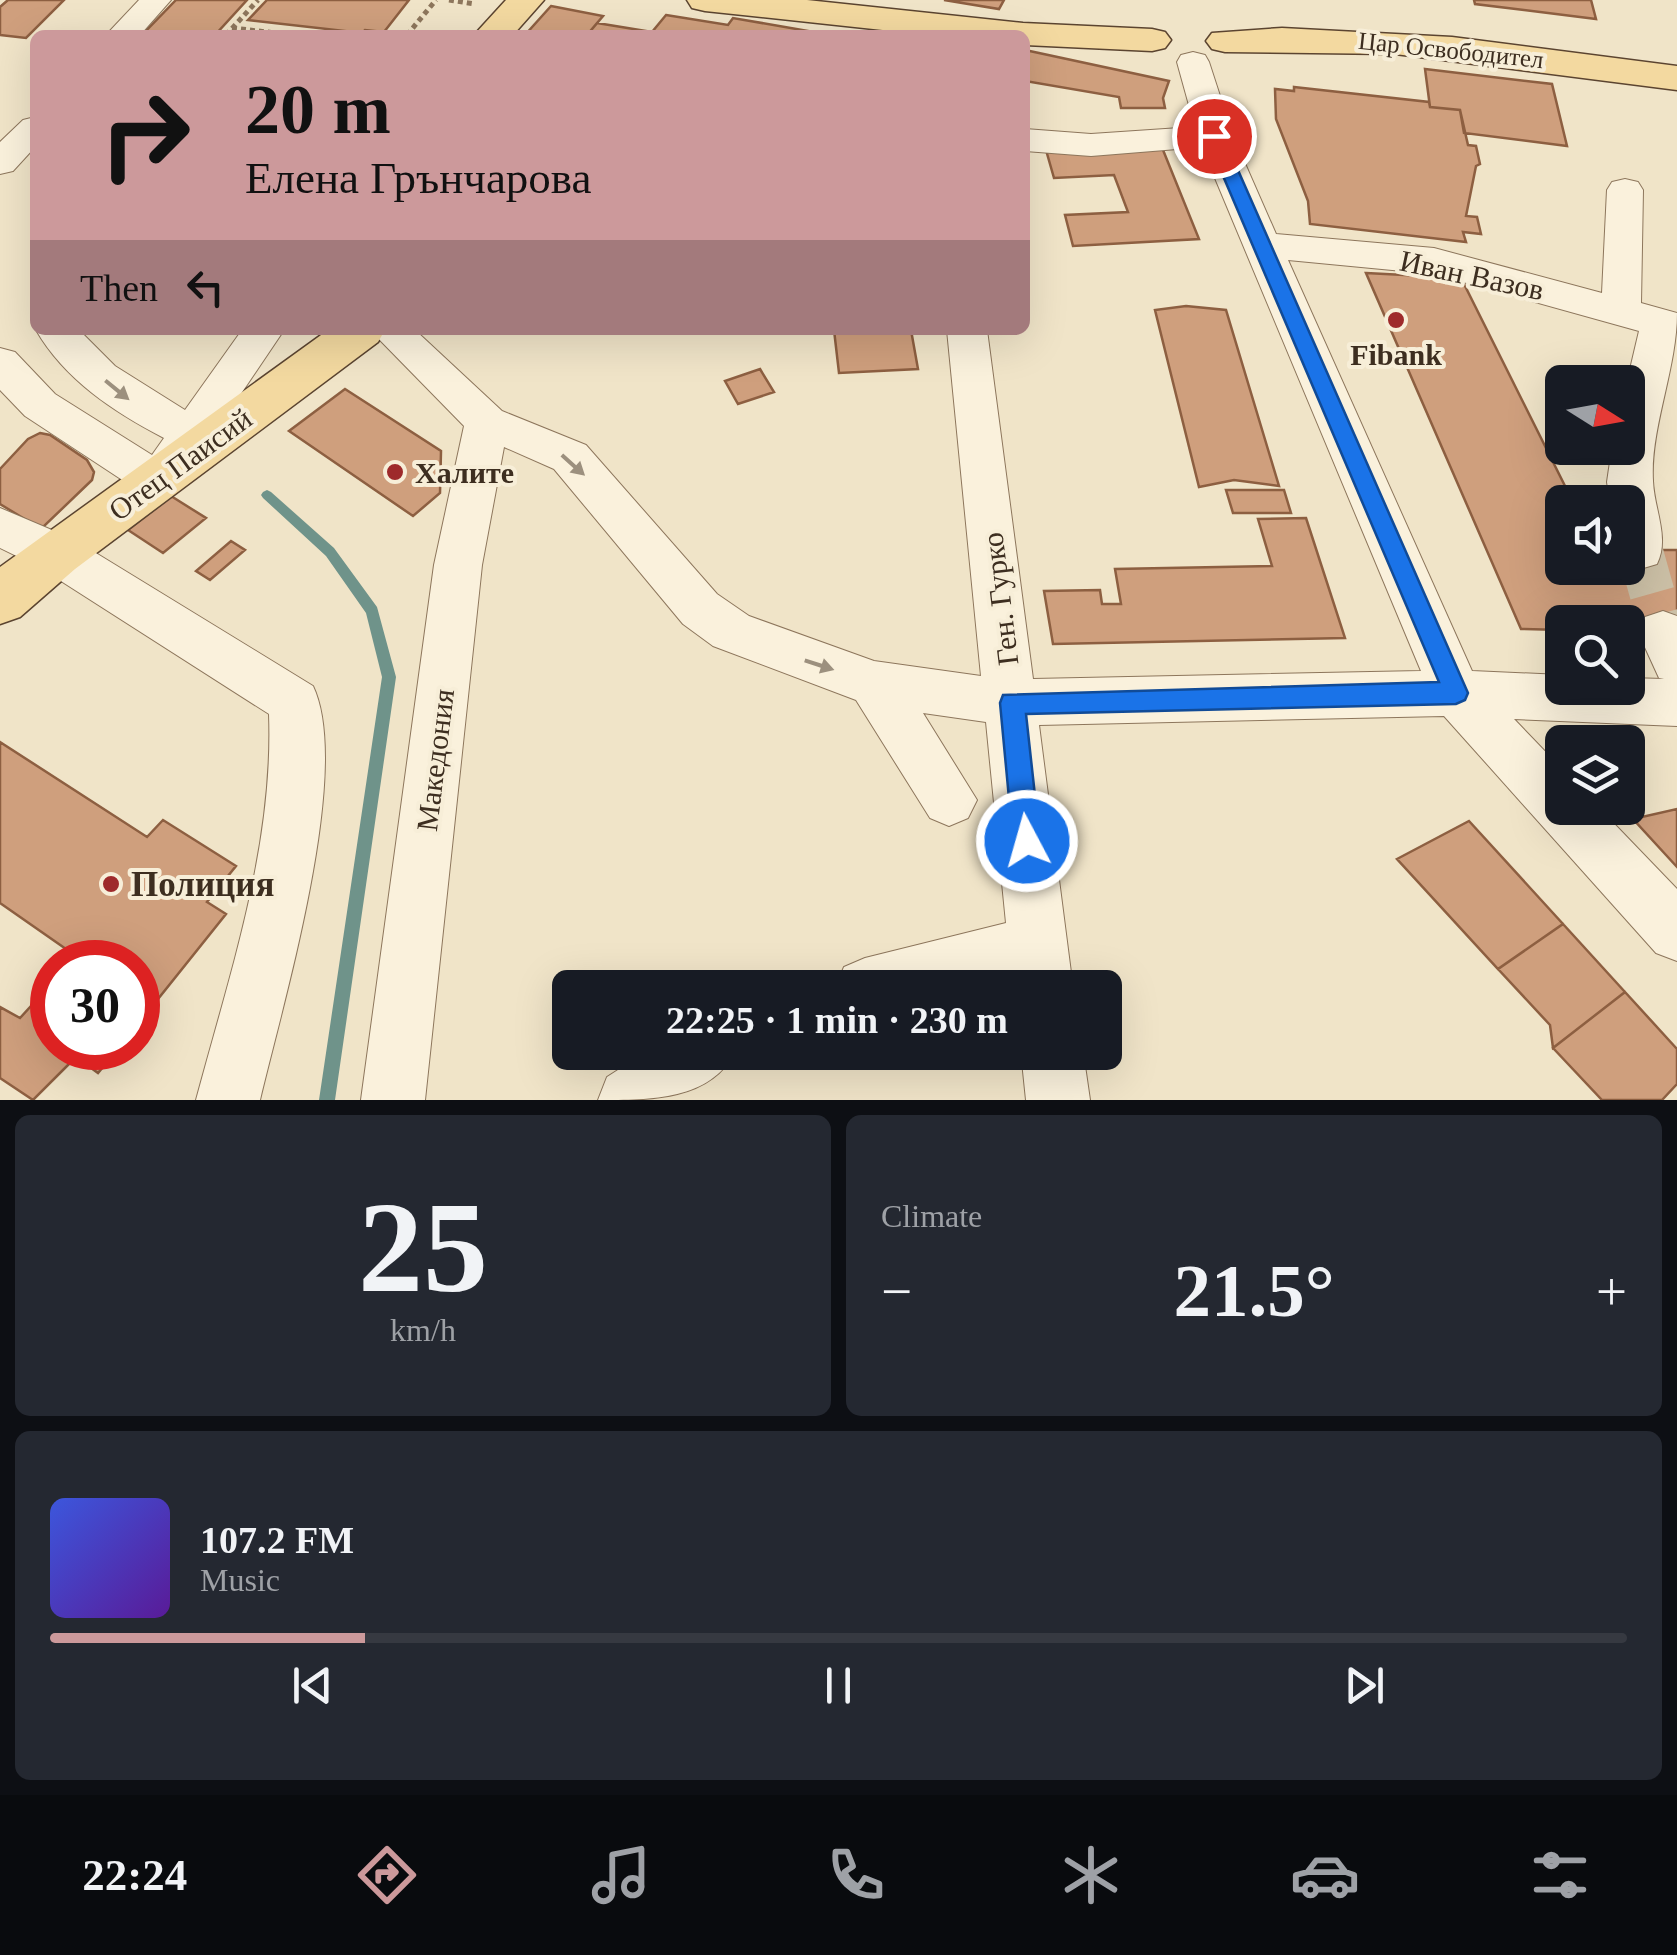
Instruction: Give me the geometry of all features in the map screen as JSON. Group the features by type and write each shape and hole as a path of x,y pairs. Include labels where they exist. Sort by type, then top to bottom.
{"main road":[{"path":"498,30 526,0"},
{"name":"Цар Освободител","path":"704,0 985,30"},
{"name":"Цар Освободител","path":"1030,34 1378,42 1492,52 1677,78"},
{"name":"Отец Паисий","path":"0,600 56,553 354,335"}],"street":[{"path":"127,30 156,0"},
{"path":"1188,38 1214,136 1456,693 1677,932"},
{"path":"0,163 30,132"},
{"path":"1030,140 1091,146 1214,136"},
{"path":"1625,190 1653,320 1631,464 1651,539"},
{"name":"Иван Вазов","path":"1263,245 1434,261 1653,320"},
{"path":"60,335 74,355 127,400 192,432"},
{"path":"0,363 40,405 158,481 260,335"},
{"path":"395,335 487,422 570,457 700,609 730,631 874,684 1012,703 1456,693 1677,703"},
{"name":"Ген. Гурко","path":"969,335 1040,966"},
{"name":"Македония","path":"393,1100 458,565 487,422"},
{"path":"0,526 56,553 295,702 300,746 291,830 228,1100"},
{"path":"874,684 949,800"},
{"path":"1008,970 1040,966"},
{"path":"630,1100 676,1070"},
{"path":"1054,1070 1058,1100"}],"path":[{"path":"232,28 258,0"},
{"path":"411,30 436,0"},
{"path":"449,0 471,4"},
{"path":"232,28 249,30"}],"building":[{"path":"8,0 64,0 26,38 0,35 0,7"},
{"path":"176,0 247,0 220,30 147,30"},
{"path":"267,0 409,0 386,30 336,30 248,20"},
{"path":"944,0 1004,0 999,9"},
{"path":"1474,0 1591,0 1596,19 1475,4"},
{"path":"551,6 603,16 591,30 529,30"},
{"path":"666,15 728,25 733,18 802,30 654,30"},
{"path":"597,23 640,30 591,30"},
{"path":"1030,51 1169,81 1163,98 1165,108 1121,108 1119,97 1030,82"},
{"path":"1425,69 1552,84 1567,146 1464,133 1460,110 1430,107"},
{"path":"1294,87 1429,102 1430,107 1460,110 1468,145 1476,146 1480,164 1476,166 1466,216 1477,217 1481,234 1463,232 1466,242 1310,224 1308,201 1276,119 1275,89 1294,91"},
{"path":"1161,145 1199,239 1073,246 1065,215 1128,212 1114,175 1054,178 1046,150"},
{"path":"1366,273 1461,278 1545,446 1545,465 1554,465 1564,485 1545,485 1545,585 1645,585 1645,550 1677,550 1677,632 1645,631 1645,605 1545,605 1545,630 1521,629"},
{"path":"1186,306 1226,310 1279,486 1234,480 1199,487 1155,310"},
{"path":"835,335 912,335 918,369 839,373"},
{"path":"760,369 774,392 738,404 725,381"},
{"name":"Халите","path":"345,389 441,451 440,493 413,516 289,431"},
{"path":"40,433 50,435 87,460 94,472 92,480 41,529 0,504 0,469 28,439"},
{"path":"1226,490 1284,490 1291,513 1233,513"},
{"path":"171,496 206,518 163,553 128,530"},
{"path":"1306,518 1345,638 1053,644 1044,591 1100,590 1102,604 1121,604 1115,569 1272,566 1258,519"},
{"path":"231,541 245,550 210,580 196,571"},
{"name":"Полиция","path":"0,742 147,837 163,820 236,866 207,902 226,914 160,996 160,940 53,940 0,903"},
{"path":"1677,809 1677,867 1638,825 1645,825 1645,816"},
{"path":"1469,821 1563,924 1498,969 1397,859"},
{"path":"1563,924 1625,992 1553,1048 1550,1025 1498,969"},
{"path":"1625,992 1677,1049 1677,1084 1662,1100 1602,1100 1553,1048"},
{"path":"0,1007 20,1018 30,1007 30,1070 63,1070 33,1100 0,1078"}],"waterway":[{"path":"267,495 330,552 372,611 389,677 327,1100"}],"tunnel":[{"path":"1645,568 1663,632"}],"place":[{"name":"Fibank","path":"1396,320"},
{"name":"Халите","path":"395,472"},
{"name":"Полиция","path":"111,884"}],"route":[{"path":"1027,841 1012,703 1456,693 1214,136"}]}
